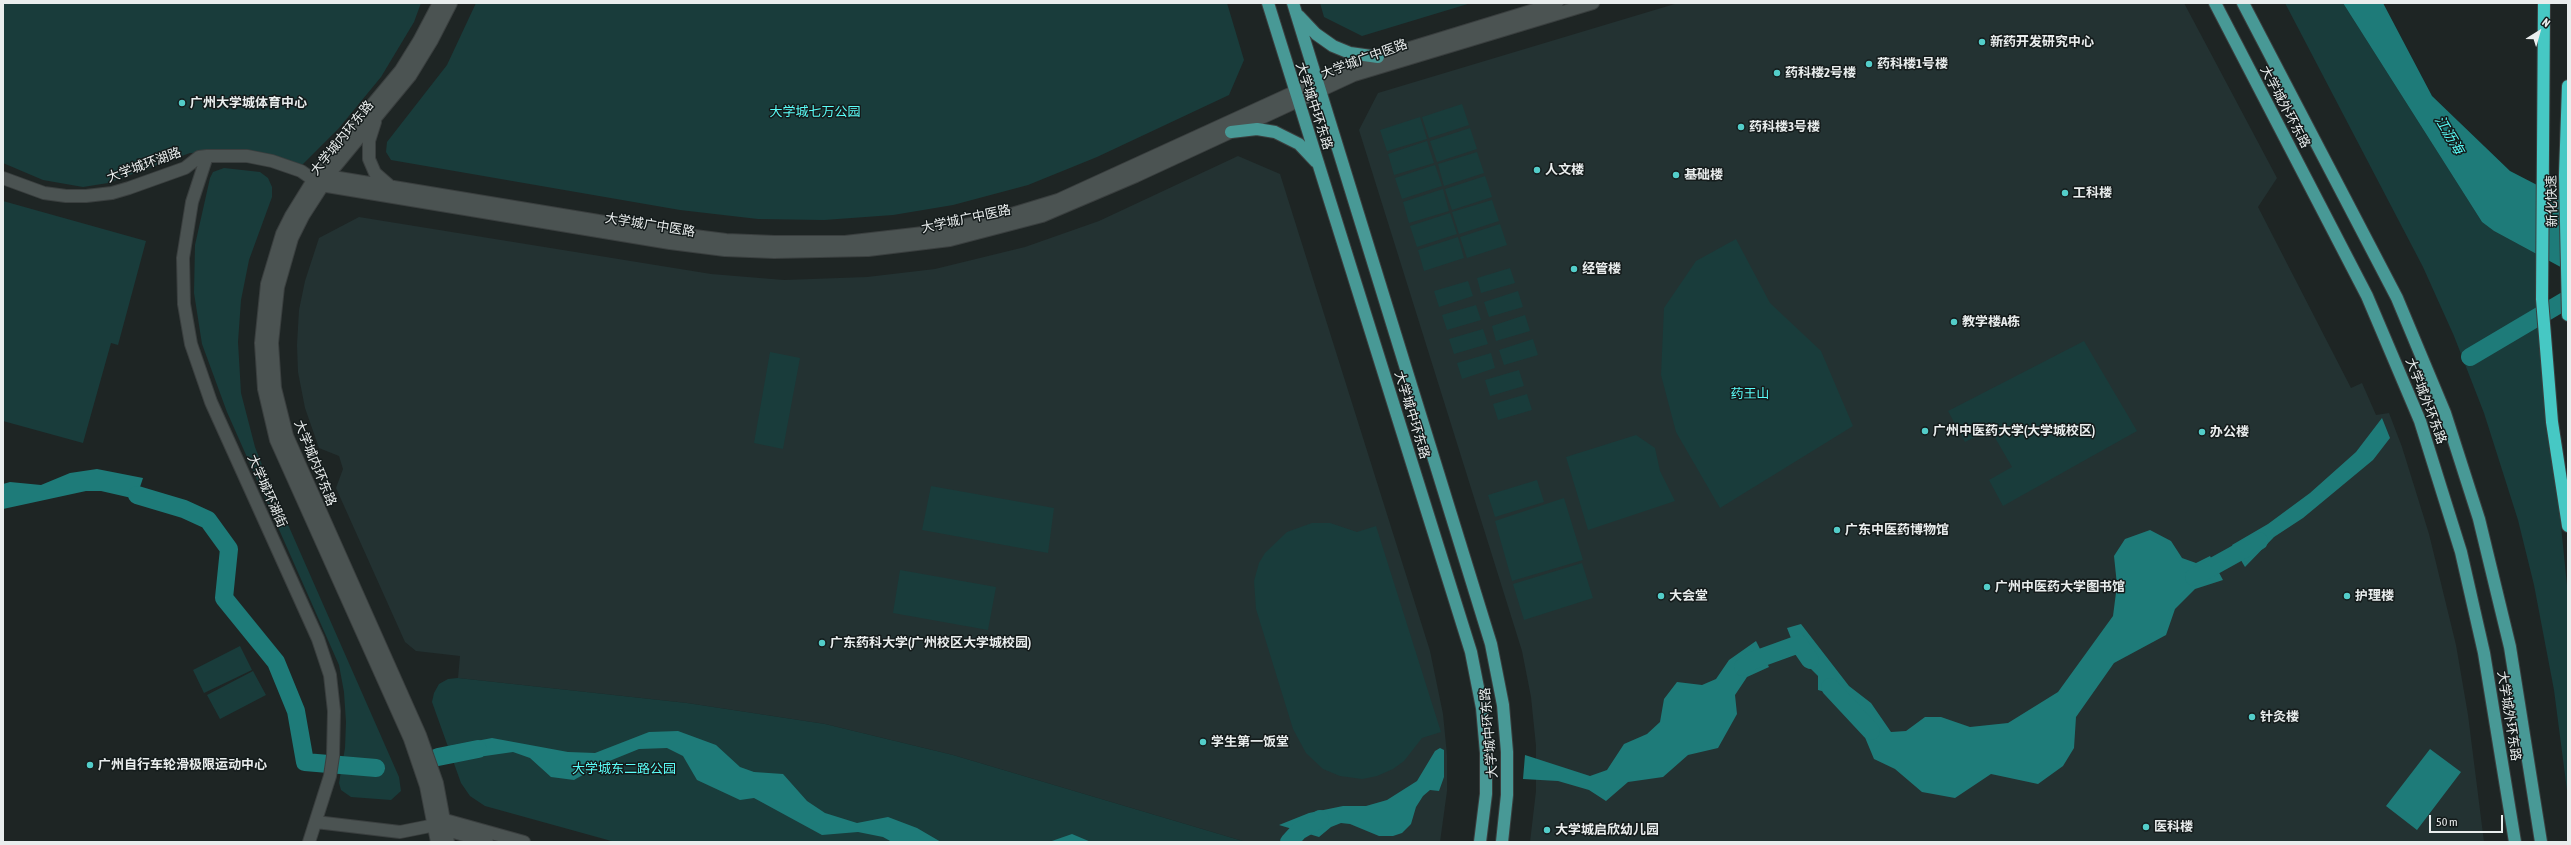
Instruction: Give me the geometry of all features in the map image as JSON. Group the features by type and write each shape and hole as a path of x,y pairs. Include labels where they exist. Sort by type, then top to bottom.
{"highway":[{"path":"2544,3 2542,300 2552,422 2568,526"},
{"name":"新化快速","path":"2568,86 2565,175 2568,314"}],"main road":[{"name":"大学城内环东路","path":"437,842 444,829 426,786 410,739 285,461 274,433 264,390 261,343 267,284 282,234 401,70 419,41 438,3"},
{"name":"大学城内环东路","path":"320,180 378,115 417,65 451,3"},
{"name":"大学城中环东路","path":"1268,3 1471,652 1482,708 1486,753 1486,794 1480,842"},
{"name":"大学城广中医路","path":"320,180 391,187 712,238 775,242 867,240 948,230 1039,206 1296,95 1378,57 1557,3"},
{"name":"大学城广中医路","path":"1318,85 1592,3"},
{"name":"大学城外环东路","path":"2215,3 2368,296 2420,422 2461,552 2484,652 2515,842"},
{"name":"大学城外环东路","path":"2243,3 2397,298 2426,365 2448,423 2486,545 2510,647 2541,842"},
{"path":"1294,7 1316,34 1333,46 1350,53 1378,57"},
{"name":"大学城中环东路","path":"1294,7 1491,644 1503,705 1507,752 1507,795 1502,842"},
{"name":"大学城广中医路","path":"203,157 233,155 264,159 290,167 320,180 704,247 774,252 846,252 950,240 1042,216 1136,176 1231,132 1296,95"},
{"path":"378,115 371,133 369,158 375,173 391,187"},
{"path":"1231,132 1257,129 1284,135 1306,150 1320,170"},
{"name":"大学城环湖路","path":"3,178 44,193 66,196 86,196 112,193 129,188 185,168 203,157"},
{"name":"大学城环湖街","path":"203,157 192,202 183,258 184,304 191,344 199,371 218,418 325,655 333,694 333,756 330,776 309,842"},
{"path":"316,822 400,832 444,829 524,842"},
{"path":"444,829 487,842"}],"shaded area":[{"name":"广州中医药大学(大学城校区)","path":"1678,3 2184,3 2277,178 2258,207 2351,388 2362,383 2376,415 2389,413 2402,447 2429,534 2456,645 2468,715 2484,842 1530,842 1536,791 1536,746 1531,697 1522,651 1359,130 1378,93"},
{"path":"1238,156 1280,174 1430,651 1443,714 1447,755 1447,791 1440,842 1246,842 953,755 825,724 687,703 458,678 460,656 416,651 405,642 336,488 343,469 339,456 319,448 305,408 298,372 297,345 299,310 305,281 319,238 359,217 711,274 784,280 867,277 935,269 1025,247 1099,221"}],"green space":[{"name":"广州大学城体育中心","path":"3,3 421,3 414,22 381,77 339,128 299,168 229,152 190,153 108,183 83,187 43,180 3,163"},
{"name":"大学城七万公园","path":"476,3 1227,3 1244,60 1229,95 1097,157 1028,185 953,205 893,215 824,220 758,219 680,210 391,160 386,152 387,142 447,65"},
{"path":"1320,3 1471,3 1362,36 1324,17"},
{"path":"2285,3 2343,3 2482,222 2494,231 2544,258 2551,428 2568,595 2568,798 2554,690 2534,585 2518,520 2484,413 2454,336 2423,267"},
{"path":"1462,104 1469,125 1429,138 1422,117"},
{"path":"1420,117 1427,139 1387,151 1380,130"},
{"path":"1470,128 1477,149 1437,162 1430,141"},
{"path":"1427,141 1434,163 1394,175 1388,154"},
{"path":"1477,152 1484,173 1444,186 1438,164"},
{"path":"1435,165 1442,186 1402,199 1395,178"},
{"path":"224,168 260,172 268,178 272,187 272,197 249,260 241,300 238,342 241,393 255,447 264,470 399,777 401,791 391,800 351,797 341,790 339,783 345,748 346,722 344,692 339,665 227,412 202,344 194,293 195,245 210,178 213,172"},
{"path":"1485,176 1492,197 1452,210 1445,189"},
{"path":"1443,189 1449,211 1409,223 1403,202"},
{"path":"1492,200 1499,221 1459,234 1452,212"},
{"path":"3,201 146,241 118,345 111,343 83,443 3,421"},
{"path":"1450,213 1457,234 1417,247 1410,226"},
{"path":"1500,224 1507,245 1467,258 1460,237"},
{"path":"1458,237 1464,258 1424,271 1418,250"},
{"name":"药王山","path":"1736,239 1770,303 1821,351 1853,426 1720,508 1676,432 1661,375 1664,308 1696,261"},
{"path":"1510,268 1515,283 1481,293 1477,278"},
{"path":"1468,281 1473,296 1439,307 1434,291"},
{"path":"1518,291 1523,307 1489,317 1484,302"},
{"path":"1476,305 1481,320 1447,330 1442,315"},
{"path":"1525,315 1530,331 1496,341 1492,326"},
{"path":"1483,329 1488,344 1454,354 1449,339"},
{"path":"1533,339 1538,355 1504,365 1499,350"},
{"path":"2084,341 2137,431 2003,506 1989,480 2012,467 1990,429 1965,442 1948,411"},
{"path":"770,352 800,358 783,449 754,443"},
{"path":"1491,353 1495,368 1462,379 1457,363"},
{"path":"1519,370 1524,386 1490,396 1485,380"},
{"path":"1527,394 1532,410 1498,420 1493,404"},
{"path":"1636,435 1655,448 1660,471 1675,501 1588,530 1566,457"},
{"path":"1537,480 1544,502 1495,517 1488,495"},
{"path":"931,486 1054,508 1048,553 922,530"},
{"path":"1564,498 1583,560 1512,581 1495,521"},
{"path":"1312,523 1330,523 1357,532 1376,526 1441,732 1422,738 1404,761 1393,769 1377,776 1362,779 1340,776 1323,769 1306,753 1293,729 1256,609 1254,581 1259,563 1265,553 1287,532"},
{"path":"1582,563 1593,598 1524,620 1513,584"},
{"path":"900,570 996,587 988,630 893,613"},
{"path":"240,646 252,670 204,693 193,670"},
{"path":"253,671 266,695 220,719 207,695"},
{"name":"大学城东二路公园","path":"458,678 687,703 825,724 953,755 1246,842 615,842 485,806 470,796 461,783 432,702 434,693 439,684 448,679"}],"water":[{"name":"江沥海","path":"2343,3 2383,3 2432,96 2510,171 2568,201 2568,271 2494,231 2482,222"},
{"path":"2382,418 2390,438 2373,460 2303,518 2274,537 2245,567 2232,545 2268,524 2310,493 2356,452"},
{"path":"97,469 143,478 136,499 101,491 86,491 3,509 3,484 10,482 41,485 70,473"},
{"path":"2150,530 2171,541 2182,558 2196,563 2210,556 2223,580 2195,589 2175,609 2166,635 2114,663 2076,717 2074,748 2063,766 2038,784 1991,774 1955,798 1922,792 1895,769 1874,759 1854,711 1837,695 1818,690 1818,676 1798,656 1787,628 1801,624 1849,686 1871,703 1891,732 1906,731 1925,717 1941,717 1970,727 2008,723 2058,692 2113,616 2117,585 2114,556 2125,539"},
{"path":"1756,641 1769,667 1747,677 1735,695 1737,714 1718,748 1688,755 1663,777 1628,782 1606,801 1589,790 1558,781 1523,779 1525,755 1590,776 1607,770 1624,744 1647,734 1660,722 1664,699 1677,682 1702,685 1716,679 1729,660"},
{"path":"678,731 716,745 740,767 754,772 783,774 807,801 825,813 857,823 888,817 917,828 941,842 892,842 883,837 858,832 822,835 754,798 740,800 697,780 683,756 667,748 639,749 602,764 574,780 551,777 530,758 513,752 457,760 450,746 492,738 568,752 595,753 649,732"},
{"path":"1440,748 1444,750 1444,777 1439,791 1430,790 1423,796 1416,807 1411,824 1402,833 1393,836 1379,836 1350,824 1341,823 1331,827 1319,837 1279,825 1309,813 1343,806 1366,806 1387,800 1417,781 1435,751"},
{"path":"2430,749 2461,772 2417,830 2386,806"},
{"path":"1072,834 1091,842 1049,842"}],"waterway":[{"path":"2470,357 2568,299"},
{"path":"137,495 184,509 208,520 229,549 224,598 276,662 296,711 305,762 376,768"},
{"path":"2194,577 2259,541"},
{"path":"1743,667 1752,661 1799,644 1810,660"},
{"path":"1830,687 1871,731"},
{"path":"438,757 478,749"},
{"path":"1289,842 1299,831 1320,819"}],"place":[{"name":"新药开发研究中心","path":"1982,42"},
{"name":"药科楼1号楼","path":"1869,64"},
{"name":"药科楼2号楼","path":"1777,73"},
{"name":"广州大学城体育中心","path":"182,103"},
{"name":"药科楼3号楼","path":"1741,127"},
{"name":"人文楼","path":"1537,170"},
{"name":"基础楼","path":"1676,175"},
{"name":"工科楼","path":"2065,193"},
{"name":"经管楼","path":"1574,269"},
{"name":"教学楼A栋","path":"1954,322"},
{"name":"广州中医药大学(大学城校区)","path":"1925,431"},
{"name":"办公楼","path":"2202,432"},
{"name":"广东中医药博物馆","path":"1837,530"},
{"name":"广州中医药大学图书馆","path":"1987,587"},
{"name":"大会堂","path":"1661,596"},
{"name":"护理楼","path":"2347,596"},
{"name":"广东药科大学(广州校区大学城校园)","path":"822,643"},
{"name":"针灸楼","path":"2252,717"},
{"name":"学生第一饭堂","path":"1203,742"},
{"name":"广州自行车轮滑极限运动中心","path":"90,765"},
{"name":"医科楼","path":"2146,827"},
{"name":"大学城启欣幼儿园","path":"1547,830"}]}
